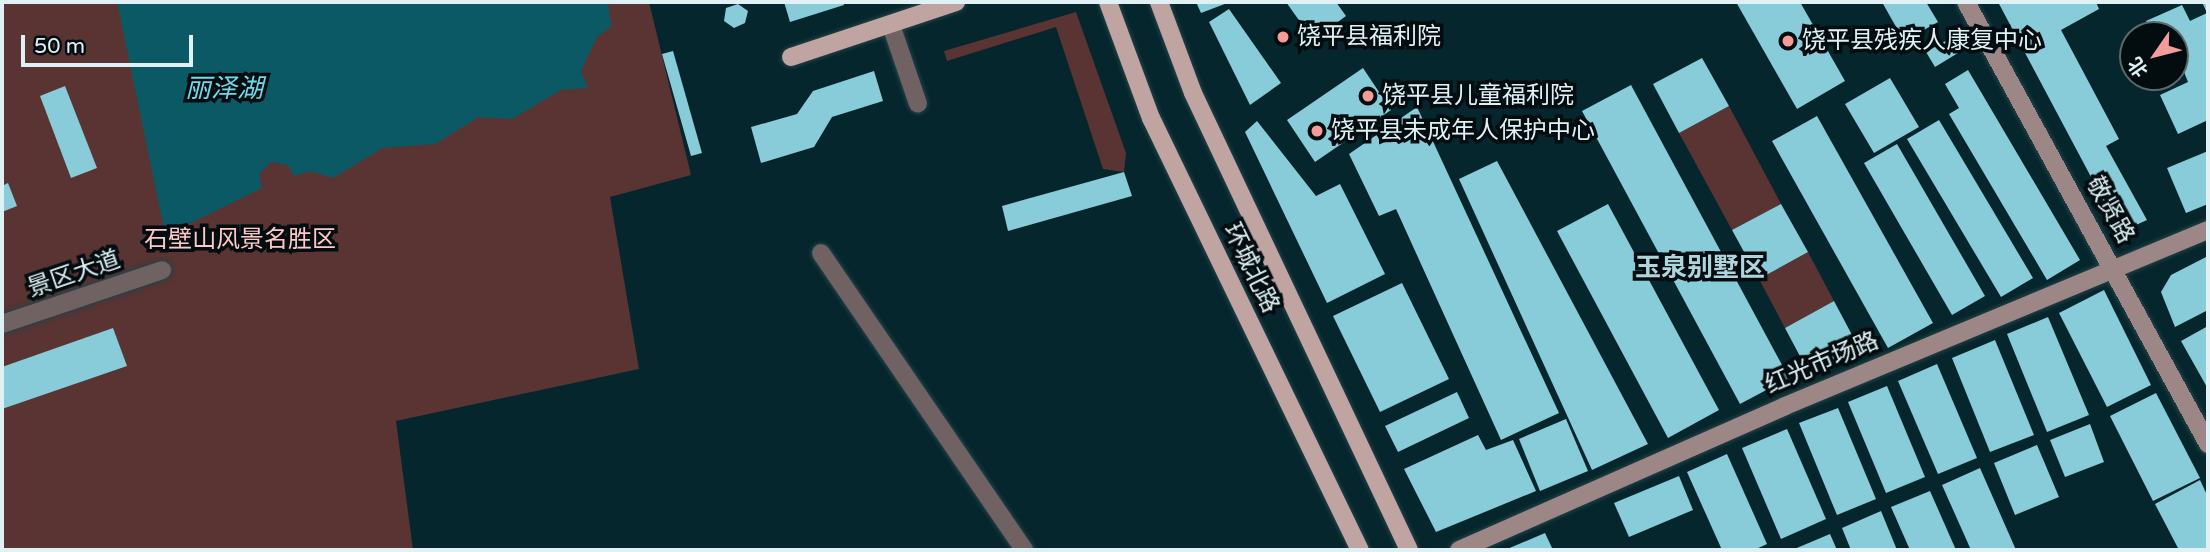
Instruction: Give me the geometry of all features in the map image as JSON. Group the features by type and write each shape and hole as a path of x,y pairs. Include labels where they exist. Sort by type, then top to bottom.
{"main road":[{"path":"791,57 956,2"},
{"name":"环城北路","path":"1108,2 1151,118 1360,550"},
{"name":"环城北路","path":"1159,2 1193,93 1409,550"}],"street":[{"name":"敬贤路","path":"1966,2 2115,269 2208,444"},
{"path":"891,25 918,104"},
{"name":"红光市场路","path":"1459,550 2208,230"},
{"path":"821,253 1024,550"},
{"name":"景区大道","path":"2,324 162,270"}],"green space":[{"name":"石壁山风景名胜区","path":"2,2 649,2 691,175 610,197 639,369 396,421 413,550 2,550"},
{"path":"1076,12 1126,153 1124,172 1103,169 1056,27 947,61 944,51"},
{"path":"1729,106 1781,204 1732,230 1679,133"},
{"path":"1808,252 1834,301 1785,328 1759,279"}],"water":[{"name":"丽泽湖","path":"117,2 608,2 611,27 597,37 581,71 588,88 561,90 512,119 479,117 435,144 383,148 333,178 309,171 294,176 288,165 271,162 259,174 262,188 185,226 164,229"}],"building":[{"path":"784,2 843,2 844,5 790,22"},
{"path":"1196,2 1230,2 1201,13"},
{"path":"1286,2 1336,2 1346,16 1313,40"},
{"path":"1736,2 1800,2 1845,81 1797,109"},
{"path":"1882,2 1926,2 1938,22 1904,41"},
{"path":"1998,2 2096,2 2099,9 2061,30 2119,139 2106,146 2147,220 2125,230 2115,222"},
{"path":"2202,2 2208,2 2208,120 2178,134 2160,95 2169,91 2189,91 2189,21 2146,21 2182,5 2190,21 2207,13"},
{"path":"738,4 748,11 745,23 734,28 724,21 726,8"},
{"path":"1229,9 1281,83 1250,105 1209,22"},
{"path":"1949,39 1958,53 1935,67 1926,52"},
{"path":"673,51 702,153 691,156 662,54"},
{"path":"1702,58 1729,106 1679,133 1653,84"},
{"path":"1363,68 1391,110 1315,162 1287,120"},
{"path":"1968,70 2080,260 2047,280 1949,114 1959,108 1945,84"},
{"path":"874,71 883,101 832,117 814,147 761,163 751,127 797,114 813,91"},
{"path":"1890,78 1919,127 1874,153 1845,104"},
{"path":"1631,85 1789,378 1740,404 1582,111"},
{"path":"65,86 97,168 71,178 40,96"},
{"path":"1417,107 1559,413 1501,440 1396,209 1379,216 1349,154"},
{"path":"1817,116 1933,323 1888,348 1772,141"},
{"path":"1939,120 2033,278 2001,297 1907,139"},
{"path":"1257,121 1316,196 1340,184 1385,274 1327,303 1245,132"},
{"path":"1897,144 1985,296 1952,315 1864,163"},
{"path":"2208,151 2208,204 2186,213 2167,168"},
{"path":"1497,161 1648,444 1592,470 1459,179"},
{"path":"1124,172 1132,196 1008,231 1002,206"},
{"path":"8,183 17,206 2,212 2,186"},
{"path":"1608,204 1719,410 1668,438 1557,231"},
{"path":"1781,204 1808,252 1759,279 1732,230"},
{"path":"2208,256 2208,310 2175,327 2161,292 2171,275"},
{"path":"1402,283 1449,379 1380,412 1333,316"},
{"path":"2104,290 2151,385 2107,407 2059,313"},
{"path":"1834,301 1860,350 1811,377 1785,328"},
{"path":"2048,317 2089,415 2047,432 2007,334"},
{"path":"2208,326 2208,389 2181,341"},
{"path":"113,328 127,366 2,409 2,367"},
{"path":"1995,340 2034,435 1990,452 1952,358"},
{"path":"1937,364 1977,458 1938,474 1898,381"},
{"path":"1887,386 1925,477 1886,493 1848,402"},
{"path":"1457,392 1469,418 1398,452 1385,426"},
{"path":"2156,393 2200,478 2153,501 2110,416"},
{"path":"1838,408 1876,499 1837,515 1799,423"},
{"path":"1566,419 1588,471 1540,491 1519,439"},
{"path":"2090,424 2104,462 2065,477 2050,440"},
{"path":"1787,429 1826,519 1781,539 1742,448"},
{"path":"1478,435 1486,450 1513,440 1536,491 1436,532 1404,469"},
{"path":"2037,445 2059,497 2015,515 1994,463"},
{"path":"1727,454 1767,544 1754,550 1722,550 1687,472"},
{"path":"1980,468 2016,550 1971,550 1942,485"},
{"path":"1679,476 1693,510 1629,537 1614,503"},
{"path":"2200,480 2208,497 2208,550 2179,550 2155,504"},
{"path":"1930,491 1956,550 1910,550 1891,507"},
{"path":"1881,511 1897,550 1851,550 1842,528"},
{"path":"1545,533 1553,550 1505,550"},
{"path":"1830,534 1837,550 1792,550"}],"place":[{"name":"饶平县福利院","path":"1283,37"},
{"name":"饶平县残疾人康复中心","path":"1788,41"},
{"name":"饶平县儿童福利院","path":"1368,96"},
{"name":"饶平县未成年人保护中心","path":"1317,131"}],"district":[{"name":"玉泉别墅区","path":"1700,268"}]}
